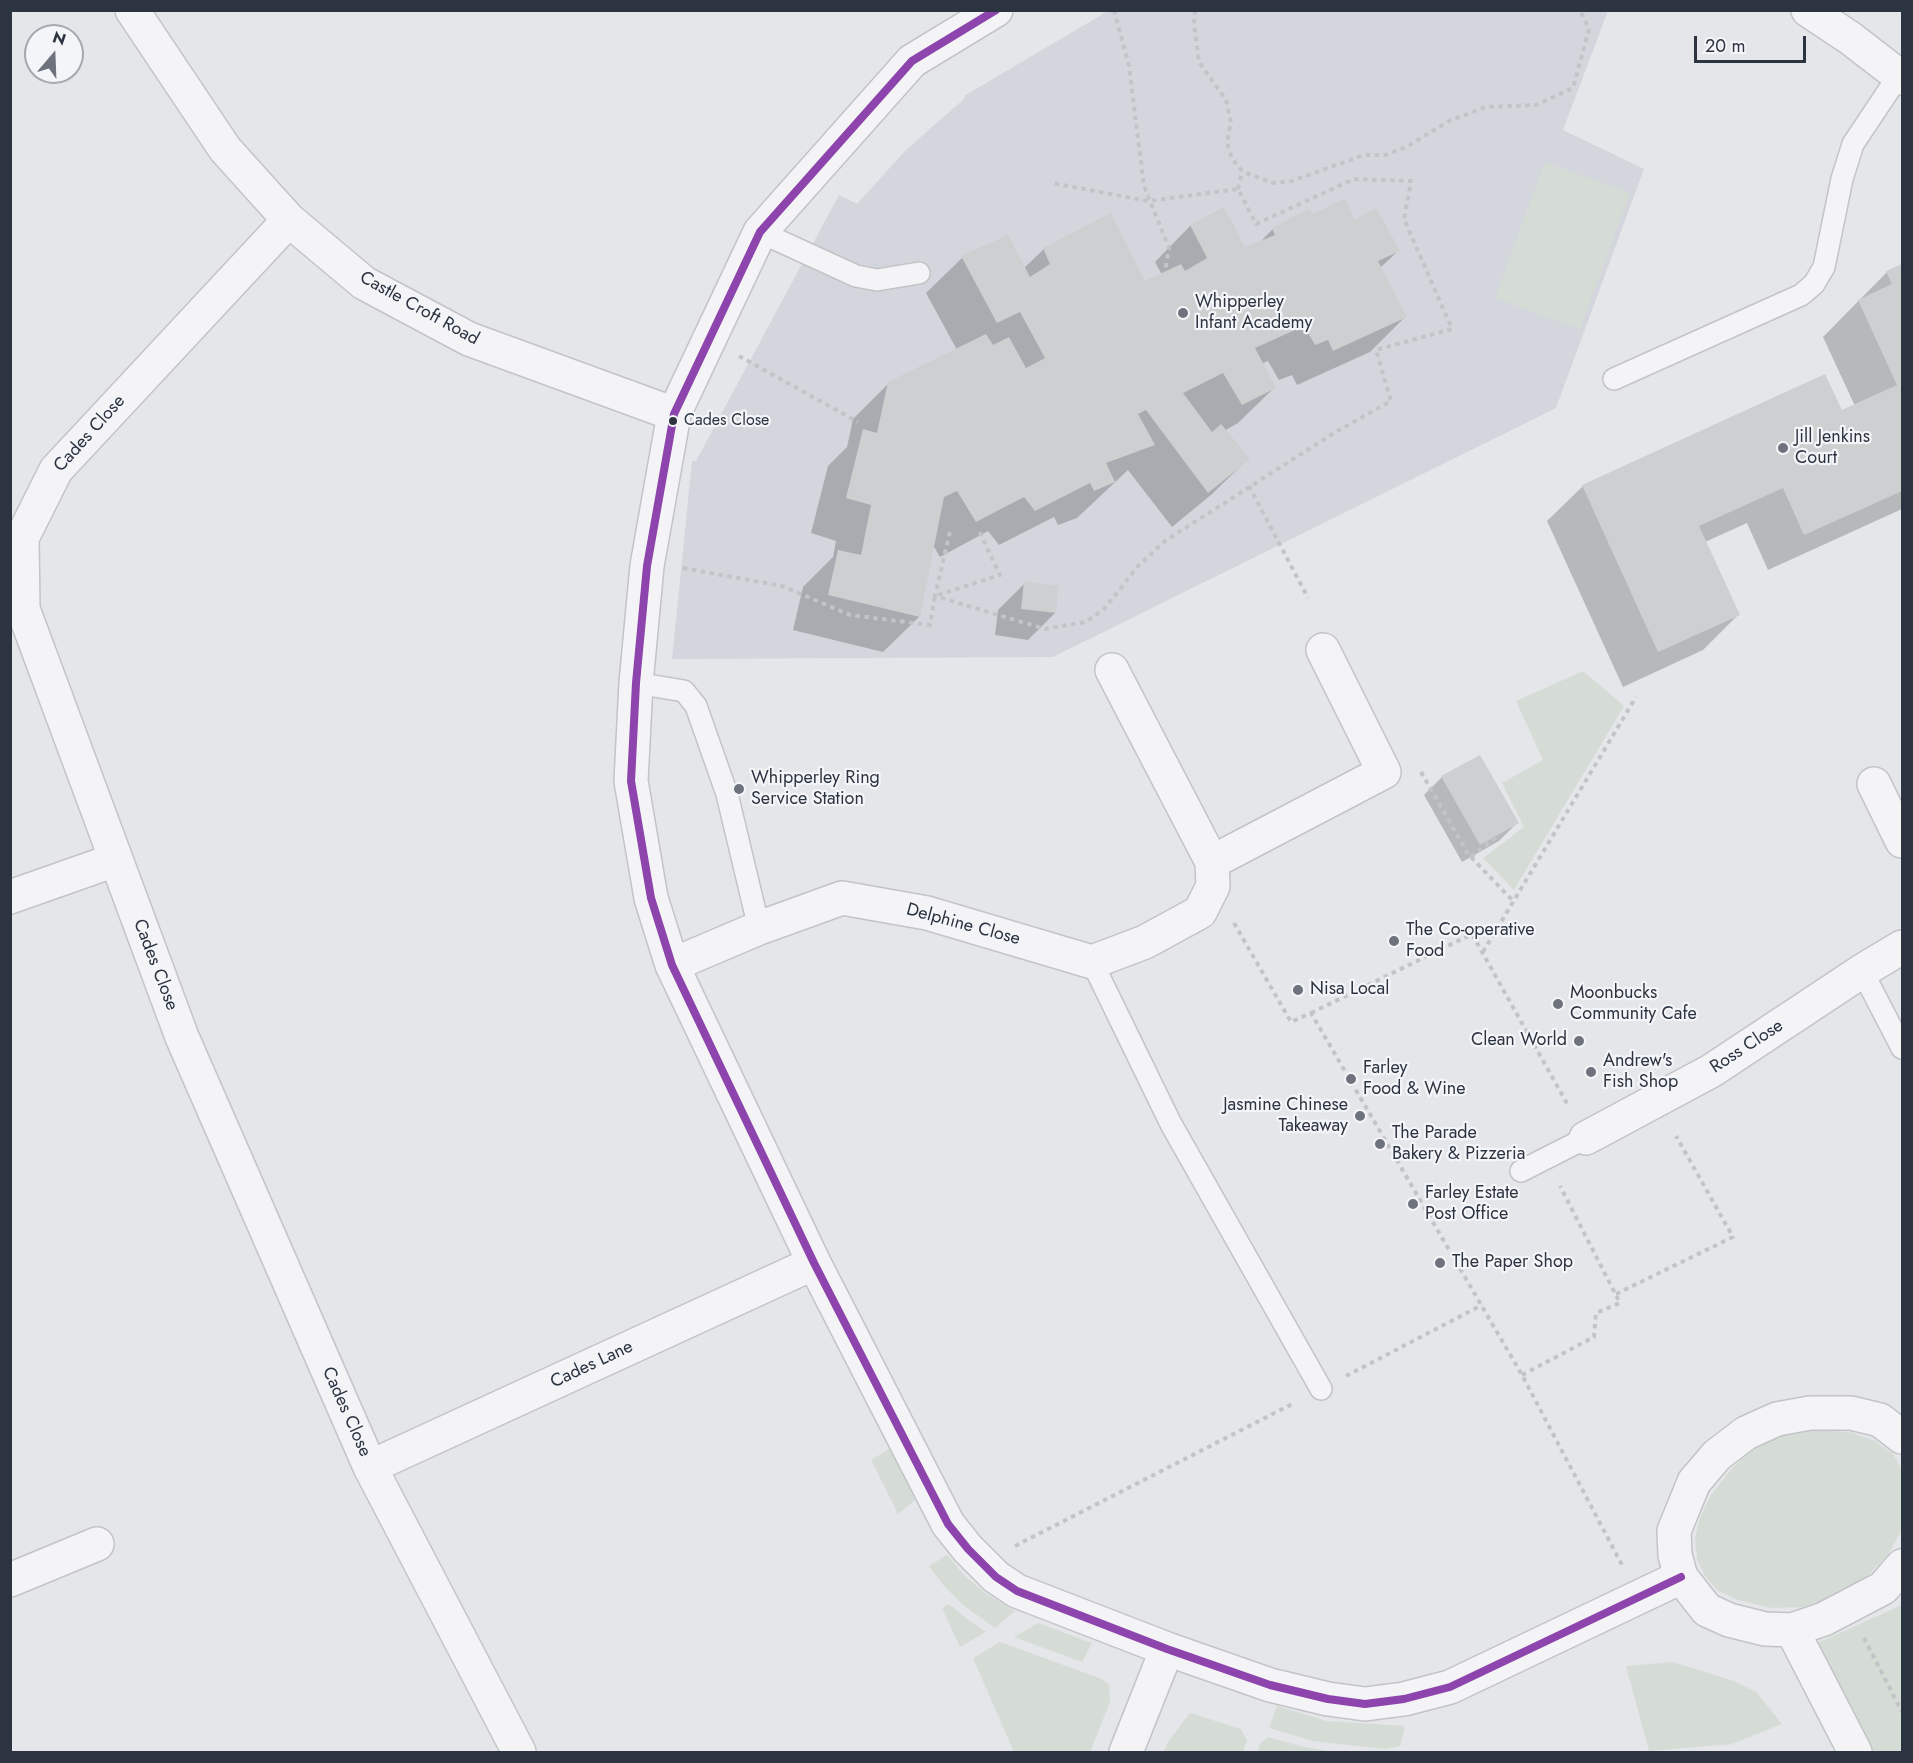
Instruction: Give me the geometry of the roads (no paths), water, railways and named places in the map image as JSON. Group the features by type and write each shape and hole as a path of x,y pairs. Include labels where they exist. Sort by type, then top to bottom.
{"street":[{"name":"Castle Croft Road","path":"132,10 225,149 289,220 364,283 469,339 674,414"},
{"path":"996,10 912,61 760,232 674,414 648,561 636,683 631,781 651,898 672,965 814,1263 948,1524 996,1577 1043,1603 1270,1685 1328,1699 1365,1704 1404,1699 1450,1687 1640,1599 1681,1577"},
{"path":"1808,10 1901,76"},
{"name":"Cades Close","path":"289,220 56,470 22,538 22,609 183,1037 370,1467 519,1752"},
{"path":"1092,962 1145,942 1200,912 1212,874 1384,772 1323,650"},
{"path":"1112,670 1212,874"},
{"path":"1874,784 1902,841"},
{"path":"10,897 115,861"},
{"name":"Delphine Close","path":"672,965 759,928 842,898 927,913 1092,962"},
{"name":"Ross Close","path":"1586,1138 1711,1071 1902,947"},
{"name":"Cades Lane","path":"370,1467 814,1263"},
{"path":"1902,1437 1880,1420 1851,1413 1810,1413 1777,1419 1746,1433 1717,1455 1694,1482 1674,1531 1675,1555 1681,1577 1707,1610 1764,1629 1792,1630 1848,1608 1882,1588 1902,1571"},
{"path":"10,1580 97,1544"},
{"path":"1792,1630 1855,1752"},
{"path":"1126,1752 1167,1649"}],"lane":[{"path":"1614,379 1801,295 1814,284 1824,267 1842,179 1853,144 1901,76"},
{"path":"760,232 856,276 877,280 919,273"},
{"path":"636,683 684,691 696,706 727,794 759,928"},
{"path":"1092,962 1171,1124 1321,1389"},
{"path":"1862,971 1902,1048"},
{"path":"1521,1171 1586,1138"}],"place":[{"name":"Whipperley Infant Academy","path":"1183,313"},
{"name":"Cades Close","path":"673,421"},
{"name":"Jill Jenkins Court","path":"1783,448"},
{"name":"Whipperley Ring Service Station","path":"739,789"},
{"name":"The Co-operative Food","path":"1394,941"},
{"name":"Nisa Local","path":"1298,990"},
{"name":"Moonbucks Community Cafe","path":"1558,1004"},
{"name":"Clean World","path":"1579,1041"},
{"name":"Andrew's Fish Shop","path":"1591,1072"},
{"name":"Farley Food & Wine","path":"1351,1079"},
{"name":"Jasmine Chinese Takeaway","path":"1360,1116"},
{"name":"The Parade Bakery & Pizzeria","path":"1380,1144"},
{"name":"Farley Estate Post Office","path":"1413,1204"},
{"name":"The Paper Shop","path":"1440,1263"}]}
